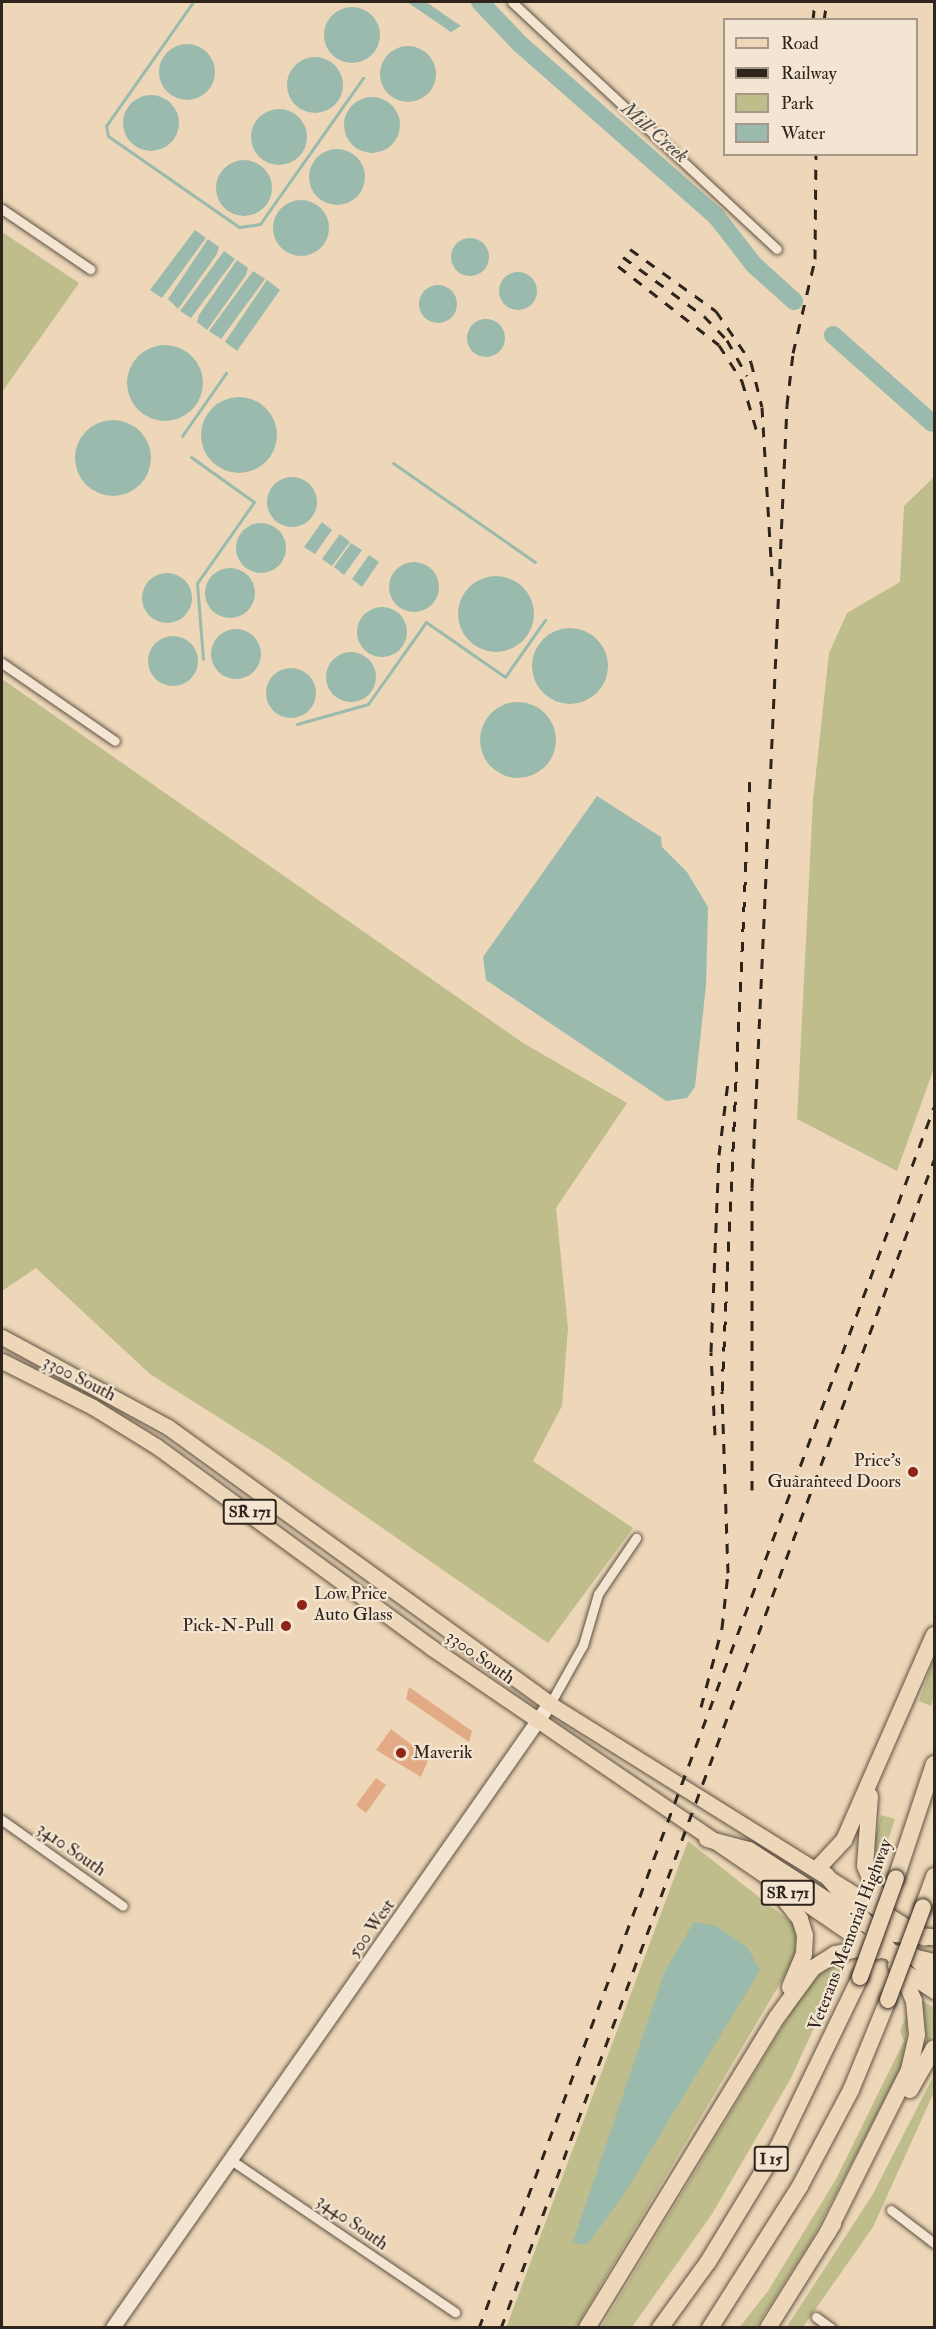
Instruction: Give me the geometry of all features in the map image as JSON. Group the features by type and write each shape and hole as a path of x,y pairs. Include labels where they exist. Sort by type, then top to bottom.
{"highway":[{"path":"934,1635 844,1840 822,1872 876,1929 914,1955 934,1962"},
{"name":"Veterans Memorial Highway","path":"660,2328 708,2262 778,2147 860,1977 934,1764"},
{"path":"827,2234 915,2053 917,2017 864,1857 872,1780"},
{"path":"707,1839 749,1850 846,1915 876,1929"},
{"name":"I 15","path":"710,2328 805,2177 851,2090 888,2000 934,1875"},
{"path":"771,1882 800,1919 805,1935 804,1954 777,2017"},
{"path":"587,2328 777,2017 823,1960 894,1942 931,1939"},
{"path":"914,1955 934,1978"},
{"path":"768,2328 873,2162 934,2048"}],"main road":[{"name":"3300 South","path":"2,1337 168,1427 550,1704 931,1939"},
{"name":"3300 South","path":"2,1361 93,1407 156,1446 539,1722 707,1839 934,1990"},
{"name":"500 West","path":"113,2328 550,1704"}],"street":[{"path":"512,2 777,249"},
{"path":"2,209 90,269"},
{"path":"2,663 115,741"},
{"name":"500 West","path":"550,1704 583,1645 598,1594 636,1538"},
{"name":"3410 South","path":"2,1820 123,1906"},
{"name":"3440 South","path":"231,2160 455,2312"},
{"path":"891,2210 934,2242"},
{"path":"816,2317 831,2328"}],"green space":[{"path":"2,232 79,283 2,392"},
{"path":"934,477 934,1068 897,1171 797,1119 813,800 829,653 847,613 900,582 904,506"},
{"path":"2,679 523,1043 627,1103 556,1208 568,1328 562,1406 533,1461 633,1528 548,1643 270,1450 150,1374 36,1268 2,1291"},
{"path":"934,1658 934,1696 931,1706 919,1701"},
{"path":"881,1815 895,1819 878,1870 874,1843"},
{"path":"688,1841 792,1923 797,1935 794,1960 576,2327 506,2328"},
{"path":"846,1958 791,2078 712,2214 632,2327 601,2328 802,1994 817,1975"},
{"path":"921,2000 934,2008 934,2033 927,2043"},
{"path":"908,2012 905,2060 811,2241 756,2327 739,2328 768,2291 836,2179 904,2041 900,2031"},
{"path":"934,2075 934,2092 873,2227 803,2327 786,2328 873,2194"}],"water":[{"path":"407,2 426,2 461,26 451,32"},
{"path":"347,7 357,7 372,15 378,24 380,35 378,46 372,55 357,63 347,63 336,58 329,51 324,40 324,30 329,19 336,12"},
{"path":"182,44 192,44 207,52 213,61 215,72 213,83 207,92 192,100 182,100 171,95 164,88 159,77 159,67 164,56 171,49"},
{"path":"403,46 413,46 428,54 434,63 436,74 434,85 428,94 413,102 403,102 392,97 385,90 380,79 380,69 385,58 392,51"},
{"path":"310,57 320,57 335,65 341,74 343,85 341,96 335,105 320,113 310,113 299,108 292,101 287,90 287,80 292,69 299,62"},
{"path":"146,95 156,95 171,103 177,112 179,123 177,134 171,143 156,151 146,151 135,146 128,139 123,128 123,118 128,107 135,100"},
{"path":"367,97 377,97 392,105 398,114 400,125 398,136 392,145 377,153 367,153 356,148 349,141 344,130 344,120 349,109 356,102"},
{"path":"274,109 284,109 299,117 305,126 307,137 305,148 299,157 284,165 274,165 263,160 256,153 251,142 251,132 256,121 263,114"},
{"path":"332,149 342,149 357,157 363,166 365,177 363,188 357,197 342,205 332,205 321,200 314,193 309,182 309,172 314,161 321,154"},
{"path":"239,160 249,160 264,168 270,177 272,188 270,199 264,208 249,216 239,216 228,211 221,204 216,193 216,183 221,172 228,165"},
{"path":"296,200 306,200 321,208 327,217 329,228 327,239 321,248 306,256 296,256 285,251 278,244 273,233 273,223 278,212 285,205"},
{"path":"195,230 206,238 162,298 150,290"},
{"path":"470,238 484,243 489,257 484,271 470,276 456,271 451,257 456,243"},
{"path":"208,239 219,247 217,254 178,309 168,299"},
{"path":"224,251 235,259 191,318 180,311"},
{"path":"237,260 248,268 246,275 207,330 197,322 199,315"},
{"path":"253,271 265,279 221,339 209,331"},
{"path":"518,272 532,277 537,291 532,305 518,310 504,305 499,291 504,277"},
{"path":"267,280 280,290 237,351 225,342"},
{"path":"438,285 452,290 457,304 452,318 438,323 424,318 419,304 424,290"},
{"path":"486,319 500,324 505,338 500,352 486,357 472,352 467,338 472,324"},
{"path":"165,345 180,348 192,356 200,368 203,383 200,398 192,410 180,418 165,421 150,418 138,410 130,398 127,383 130,368 138,356 150,348"},
{"path":"239,397 254,400 266,408 274,420 277,435 274,450 266,462 254,470 239,473 224,470 212,462 204,450 201,435 204,420 212,408 224,400"},
{"path":"113,420 128,423 140,431 148,443 151,458 148,473 140,485 128,493 113,496 98,493 86,485 78,473 75,458 78,443 86,431 98,423"},
{"path":"292,477 306,481 313,488 317,502 313,516 306,523 292,527 278,523 271,516 267,502 271,488 278,481"},
{"path":"322,522 332,530 315,554 304,547"},
{"path":"261,523 275,527 282,534 286,548 282,562 275,569 261,573 247,569 240,562 236,548 240,534 247,527"},
{"path":"340,534 350,542 332,566 322,559"},
{"path":"351,543 362,550 344,575 334,567"},
{"path":"369,555 379,562 362,587 352,579"},
{"path":"414,562 428,566 435,573 439,587 435,601 428,608 414,612 400,608 393,601 389,587 393,573 400,566"},
{"path":"230,568 244,572 251,579 255,593 251,607 244,614 230,618 216,614 209,607 205,593 209,579 216,572"},
{"path":"167,573 181,577 188,584 192,598 188,612 181,619 167,623 153,619 146,612 142,598 146,584 153,577"},
{"path":"496,576 511,579 523,587 531,599 534,614 531,629 523,641 511,649 496,652 481,649 469,641 461,629 458,614 461,599 469,587 481,579"},
{"path":"382,607 400,614 407,632 400,650 382,657 364,650 357,632 364,614"},
{"path":"570,628 585,631 597,639 605,651 608,666 605,681 597,693 585,701 570,704 555,701 543,693 535,681 532,666 535,651 543,639 555,631"},
{"path":"236,629 250,633 257,640 261,654 257,668 250,675 236,679 222,675 215,668 211,654 215,640 222,633"},
{"path":"173,636 187,640 194,647 198,661 194,675 187,682 173,686 159,682 152,675 148,661 152,647 159,640"},
{"path":"351,652 365,656 372,663 376,677 372,691 365,698 351,702 337,698 330,691 326,677 330,663 337,656"},
{"path":"291,668 305,672 312,679 316,693 312,707 305,714 291,718 277,714 270,707 266,693 270,679 277,672"},
{"path":"518,702 533,705 545,713 553,725 556,740 553,755 545,767 533,775 518,778 503,775 491,767 483,755 480,740 483,725 491,713 503,705"},
{"path":"597,796 661,837 662,847 687,872 708,907 706,985 695,1087 687,1098 666,1101 486,980 483,957"},
{"path":"694,1922 716,1926 747,1947 760,1970 624,2194 587,2245 573,2242 665,1971"}],"building":[{"name":"Maverik","path":"409,1687 472,1731 469,1742 406,1699"},
{"name":"Maverik","path":"391,1729 429,1758 421,1777 376,1750"},
{"name":"Maverik","path":"376,1778 386,1785 366,1813 356,1805"}],"waterway":[{"path":"193,2 106,126 108,136 239,227 260,224 363,78"},
{"name":"Mill Creek","path":"480,2 520,44 716,216 754,265 794,301"},
{"name":"Mill Creek","path":"833,335 932,423"},
{"path":"182,436 226,373"},
{"path":"191,457 254,502 197,583 203,659"},
{"path":"393,463 535,562"},
{"path":"297,724 368,704 426,622 505,677 545,620"}],"railway":[{"path":"813,18 815,2"},
{"path":"824,18 827,2"},
{"path":"752,1490 752,1188 787,405 793,353 815,259 816,156"},
{"path":"630,249 716,311 751,362 762,407 772,576"},
{"path":"623,257 704,316 727,340 747,376"},
{"path":"618,266 719,345 742,381 757,432"},
{"path":"701,1707 722,1628 728,1573 722,1391 750,775"},
{"path":"715,1435 711,1352 719,1155 728,1082"},
{"path":"479,2328 934,1107"},
{"path":"501,2328 934,1160"}],"place":[{"name":"Price's Guaranteed Doors","path":"913,1472"},
{"name":"Low Price Auto Glass","path":"302,1605"},
{"name":"Pick-N-Pull","path":"286,1626"},
{"name":"Maverik","path":"401,1753"}]}
